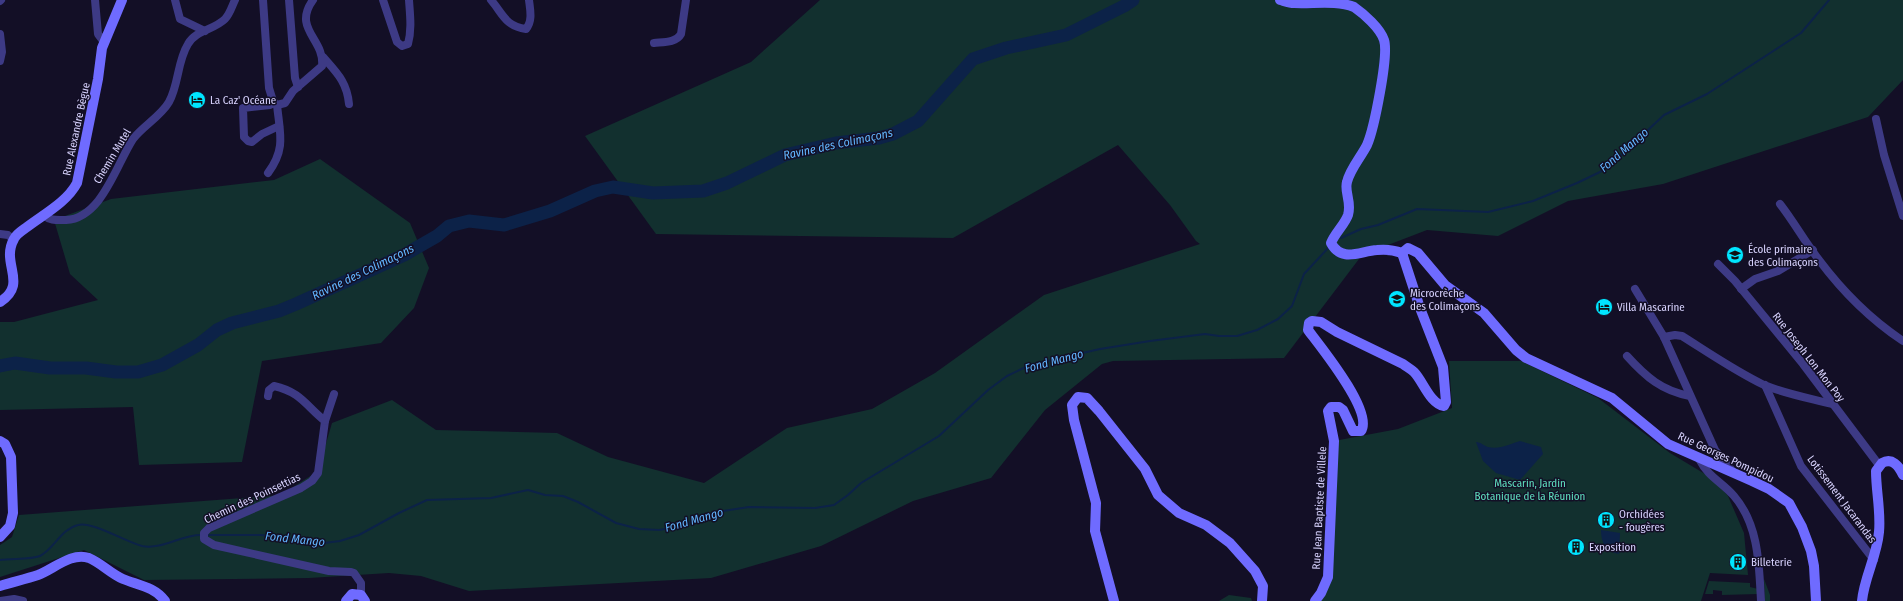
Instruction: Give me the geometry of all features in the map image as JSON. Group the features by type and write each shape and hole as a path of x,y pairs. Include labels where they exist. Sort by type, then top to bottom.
{"main road":[{"name":"Rue Alexandre Bègue","path":"13,239 69,196 77,183 104,42 122,0"},
{"path":"1280,0 1293,4 1331,1 1343,2 1354,7 1375,26 1384,41 1384,60 1373,127 1362,154 1347,181 1346,188 1350,200 1348,216 1331,243 1335,250 1342,254 1350,255 1375,250 1391,249 1402,253"},
{"path":"0,302 8,296 14,284 8,252 13,239"},
{"name":"Rue Georges Pompidou","path":"1402,253 1408,248 1418,253 1445,285 1484,313 1516,350 1526,358 1612,398 1668,444 1769,489 1788,503 1802,528 1811,551 1814,566 1816,601"},
{"name":"Rue Jean Baptiste de Villele","path":"1315,601 1321,593 1328,577 1334,442 1327,415 1328,410 1331,407 1339,407 1344,410 1353,431 1361,431 1363,428 1363,420 1356,401 1342,375 1308,330 1309,323 1312,321 1321,322 1337,332 1403,364 1413,371 1432,397 1440,405 1444,406 1446,402 1443,367 1420,308 1402,253"},
{"path":"1114,601 1095,531 1096,504 1074,420 1072,404 1078,397 1083,396 1087,398 1099,411 1145,469 1158,495 1179,513 1206,525 1230,543 1255,571 1263,586 1262,601"},
{"path":"0,441 5,444 11,457 13,513 10,526 0,537"},
{"path":"1862,601 1862,594 1874,560 1879,532 1876,471 1879,465 1885,461 1893,462 1899,467 1903,474"},
{"path":"0,586 47,572 62,562 82,557 96,561 110,572 122,578 149,587 157,592 165,601"},
{"path":"346,601 352,594 363,598"}],"street":[{"path":"95,0 98,34 104,42"},
{"path":"175,0 180,19 205,31"},
{"name":"Chemin Mutel","path":"43,215 52,221 72,219 82,216 90,209 109,185 134,138 168,104 182,57 188,43 196,35 225,19 235,0"},
{"path":"263,0 267,71 269,88 276,104 280,149 277,161 268,174"},
{"path":"289,0 295,78 298,87"},
{"path":"313,0 305,16 306,26 323,57 347,89 349,104"},
{"path":"383,0 397,42 402,46 408,44 409,38 411,24 409,0"},
{"path":"491,0 507,21 517,28 526,29 529,25 531,15 529,0"},
{"path":"654,43 679,38 681,34 686,0"},
{"path":"0,34 2,52 0,61"},
{"path":"279,126 262,134 252,142 248,141 244,137 243,108 285,103 298,87 322,66 323,57"},
{"path":"1876,119 1884,155 1903,216"},
{"path":"1780,204 1834,280 1854,302 1881,326 1903,341"},
{"path":"0,234 8,235 13,239"},
{"path":"1741,289 1755,279 1778,271 1813,250"},
{"name":"Rue Joseph Lon Mon Poy","path":"1718,264 1741,289 1803,364 1879,465"},
{"path":"1635,289 1664,337 1715,450 1734,473"},
{"path":"1664,337 1675,335 1682,336 1732,368 1765,385 1787,393 1832,404"},
{"path":"1627,356 1644,375 1674,393 1690,396"},
{"name":"Lotissement Jacarandas","path":"1765,385 1801,466 1874,560"},
{"path":"268,396 269,390 274,386 288,390 307,403 325,421"},
{"name":"Chemin des Poinsettias","path":"334,394 325,421 318,473 312,481 301,488 209,528 204,533 204,539 214,545 329,571 351,572 358,577 361,583 363,598"},
{"path":"1699,459 1706,471 1735,497 1747,516 1756,541 1760,601"},
{"path":"0,601 14,599 23,601"}],"green space":[{"path":"820,0 1903,0 1903,80 1868,117 1663,184 1568,201 1498,236 1427,230 1362,255 1284,358 1113,361 1102,364 1045,410 991,478 913,501 821,546 711,578 469,591 421,576 389,573 309,578 144,580 84,550 0,577 0,545 12,537 19,515 281,495 318,471 332,423 392,400 436,430 557,433 608,457 704,483 787,428 872,409 935,373 1044,295 1200,244 1196,241 1170,205 1118,145 953,238 656,234 585,136 751,62"},
{"path":"320,159 410,223 429,268 414,308 381,343 262,361 242,462 139,465 133,407 0,410 0,322 14,322 98,300 70,274 54,220 111,199 274,180"},
{"name":"Mascarin, Jardin Botanique de la Réunion","path":"1449,361 1521,361 1598,398 1670,453 1715,480 1728,496 1744,533 1748,575 1710,573 1701,601 1315,601 1328,577 1334,441 1398,429 1452,408"},
{"path":"1764,579 1770,595 1770,601 1765,601"},
{"path":"1709,581 1750,583 1750,587 1758,589 1758,594 1722,595 1722,591 1713,590 1713,594 1705,594"},
{"path":"1229,595 1251,598 1252,601 1219,601"}],"water":[{"path":"1520,441 1541,447 1543,454 1520,480 1496,473 1483,461 1476,442 1488,447 1496,448"},
{"path":"1601,530 1620,533 1619,554 1614,553 1605,546 1602,539"}],"waterway":[{"name":"Ravine des Colimaçons","path":"0,366 15,363 50,368 86,368 116,372 138,372 162,365 198,345 217,330 232,323 279,311 404,255 437,236 449,226 469,221 504,225 550,211 595,191 613,187 653,193 703,191 727,183 785,155 836,143 879,138 893,134 918,121 973,59 1006,48 1066,35 1133,0"},
{"name":"Fond Mango","path":"1341,238 1361,229 1378,225 1417,209 1488,212 1533,201 1600,172 1617,159 1664,115 1707,94 1801,33 1829,0"},
{"name":"Fond Mango","path":"206,535 261,535 324,543 340,541 359,535 399,513 427,500 491,498 528,490 545,495 563,496 578,502 616,523 639,529 659,530 677,527 723,511 749,507 815,508 834,505 861,483 939,436 988,390 1007,376 1030,365 1100,349 1150,341 1205,334 1237,336 1257,330 1278,319 1292,306 1304,274 1330,246"},
{"name":"Fond Mango","path":"0,560 40,556 45,553 62,535 72,527 78,525 92,526 135,544 150,547 195,535 202,535"}],"place":[{"name":"La Caz' Océane","path":"197,100"},
{"name":"École primaire des Colimaçons","path":"1735,255"},
{"name":"Microcrèche des Colimaçons","path":"1397,299"},
{"name":"Villa Mascarine","path":"1604,307"},
{"name":"Orchidées - fougères","path":"1606,520"},
{"name":"Exposition","path":"1576,547"},
{"name":"Billeterie","path":"1738,562"}]}
